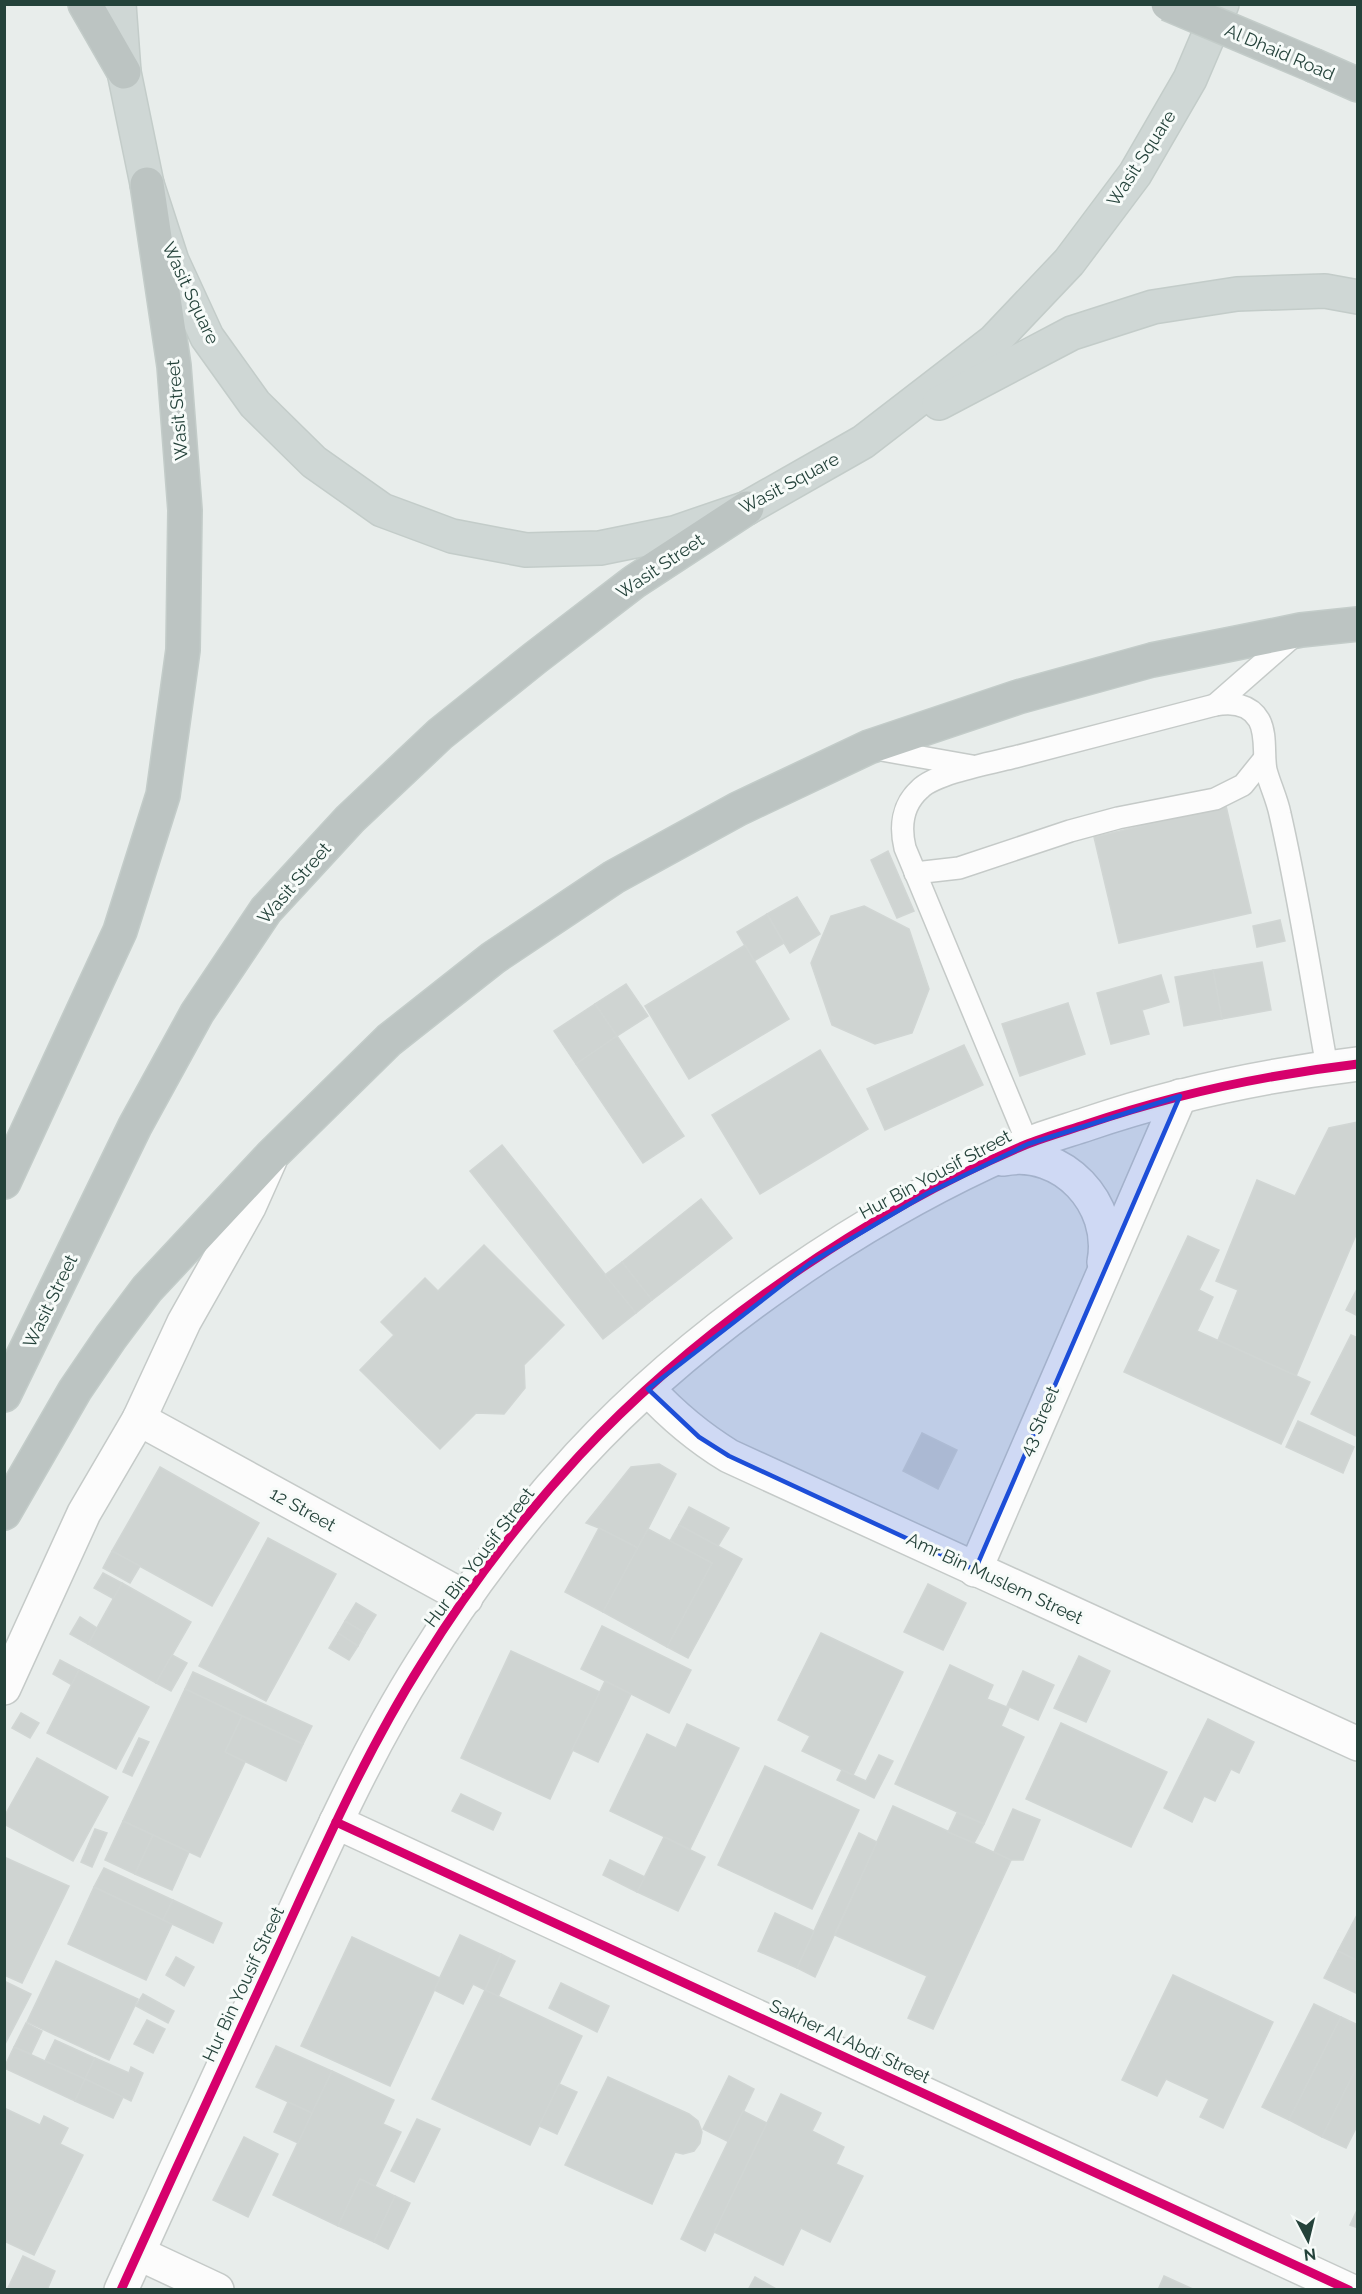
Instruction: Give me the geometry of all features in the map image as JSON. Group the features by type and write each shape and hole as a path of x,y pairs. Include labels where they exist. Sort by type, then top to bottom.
{"highway":[{"path":"85,4 123,72"},
{"name":"Al Dhaid Road","path":"1168,4 1358,85"},
{"name":"Wasit Street","path":"4,1182 120,931 163,795 183,650 185,510 174,366 147,183"},
{"name":"Wasit Street","path":"4,1395 135,1126 197,1013 266,910 350,819 440,734 634,582 747,508"},
{"path":"4,1514 75,1390 111,1337 147,1289 272,1155 389,1040 493,958 614,877 738,809 869,747 1018,697 1141,663 1301,630 1358,624"}],"main road":[{"name":"Wasit Square","path":"119,4 123,72 147,183 172,261 207,337 255,404 314,462 382,510 452,536 526,550 600,548 674,533 747,508 863,442 994,341 1070,262 1135,174 1190,79 1222,4"},
{"path":"863,442 1072,333 1153,307 1237,294 1325,291 1358,297"}],"street":[{"name":"Hur Bin Yousif Street","path":"121,2289 336,1822 391,1715 424,1660 466,1598 548,1491 604,1430 648,1389 754,1302 810,1263 928,1193 989,1162 1028,1144 1180,1096 1277,1075 1342,1065"},
{"name":"43 Street","path":"975,1570 1180,1096"},
{"path":"4,1689 84,1513 111,1463 139,1419 184,1322 249,1207 272,1155"},
{"name":"43 Street","path":"989,1162 1013,1157 1038,1159 1061,1168 1080,1183 1095,1202 1104,1225 1106,1249 1102,1273"},
{"name":"Amr Bin Muslem Street","path":"648,1389 672,1415 699,1437 729,1456 1358,1744"},
{"name":"12 Street","path":"139,1419 466,1598"},
{"name":"Sakher Al Abdi Street","path":"336,1822 1349,2289"},
{"path":"138,2253 217,2289"}],"lane":[{"path":"1215,705 1301,630"},
{"path":"1028,1144 915,873 902,835 905,811 919,789 929,782 976,767 1215,705 1227,703 1240,705 1251,711 1259,720 1264,759 1281,817 1342,1065"},
{"path":"869,747 976,767"},
{"path":"915,873 959,868 1070,831 1118,818 1215,799 1243,785 1264,759"}],"highlighted area":[{"path":"1180,1096 975,1570 729,1456 699,1437 648,1389 810,1263 928,1193 1028,1144"}],"building":[{"path":"1226,806 1251,913 1119,943 1094,837"},
{"path":"888,851 914,911 897,918 871,860"},
{"path":"797,897 820,934 790,953 767,914"},
{"path":"864,906 909,929 929,989 912,1033 875,1044 832,1025 811,963 831,916"},
{"path":"767,914 784,943 754,961 737,932"},
{"path":"1280,920 1285,941 1257,947 1253,926"},
{"path":"745,945 789,1019 689,1079 645,1006"},
{"path":"1262,962 1271,1010 1222,1019 1213,970"},
{"path":"1213,970 1222,1019 1184,1026 1175,977"},
{"path":"1161,975 1169,1002 1142,1010 1149,1034 1111,1044 1097,993"},
{"path":"626,984 648,1016 617,1036 595,1004"},
{"path":"1068,1003 1085,1054 1020,1076 1002,1024"},
{"path":"595,1004 617,1036 576,1064 554,1031"},
{"path":"617,1036 684,1136 643,1163 576,1064"},
{"path":"964,1045 983,1085 885,1130 867,1089"},
{"path":"820,1050 868,1129 760,1194 712,1115"},
{"path":"1358,1122 1358,1230 1296,1376 1218,1340 1238,1290 1216,1281 1257,1180 1295,1196 1329,1128"},
{"path":"502,1145 636,1313 603,1339 470,1171"},
{"path":"701,1199 732,1238 652,1300 622,1262"},
{"path":"1188,1236 1219,1250 1199,1290 1213,1297 1197,1331 1310,1382 1281,1444 1124,1372"},
{"path":"484,1245 564,1325 524,1365 525,1388 504,1414 476,1413 440,1449 360,1370 394,1335 381,1322 425,1278 438,1291"},
{"path":"622,1262 652,1300 636,1313 605,1275"},
{"path":"1358,1287 1358,1316 1346,1310"},
{"path":"1351,1335 1358,1338 1358,1437 1311,1414"},
{"path":"1298,1421 1354,1447 1343,1473 1286,1447"},
{"path":"922,1433 957,1450 938,1489 903,1471"},
{"path":"659,1464 676,1474 638,1548 586,1523 631,1467"},
{"path":"160,1467 259,1523 212,1606 112,1551"},
{"path":"689,1507 729,1528 718,1546 679,1525"},
{"path":"679,1525 742,1559 688,1658 667,1647 712,1563 670,1541"},
{"path":"599,1528 638,1548 603,1612 565,1592"},
{"path":"648,1529 712,1563 667,1647 603,1612"},
{"path":"268,1538 336,1574 266,1701 199,1666"},
{"path":"112,1551 140,1566 130,1583 103,1568"},
{"path":"103,1573 122,1583 114,1599 94,1588"},
{"path":"122,1583 191,1622 156,1683 88,1644"},
{"path":"928,1584 966,1603 943,1650 904,1632"},
{"path":"356,1603 376,1615 365,1633 345,1621"},
{"path":"80,1617 97,1628 88,1644 70,1634"},
{"path":"345,1621 365,1633 358,1646 338,1633"},
{"path":"602,1626 691,1670 669,1713 581,1669"},
{"path":"338,1633 358,1646 349,1660 329,1648"},
{"path":"821,1633 903,1672 853,1775 802,1751 810,1736 778,1720"},
{"path":"511,1651 600,1692 550,1799 461,1758"},
{"path":"172,1655 187,1663 171,1691 156,1683"},
{"path":"1079,1656 1110,1671 1086,1722 1054,1708"},
{"path":"60,1660 79,1670 72,1685 53,1674"},
{"path":"950,1665 993,1685 987,1699 1009,1708 1001,1726 1024,1737 984,1824 895,1784"},
{"path":"79,1670 149,1707 116,1769 47,1733"},
{"path":"1023,1671 1054,1685 1038,1720 1007,1706"},
{"path":"193,1672 312,1726 303,1744 185,1689"},
{"path":"605,1681 631,1694 598,1762 572,1750"},
{"path":"185,1689 242,1716 225,1752 245,1762 200,1857 123,1821"},
{"path":"21,1713 39,1723 30,1738 12,1728"},
{"path":"242,1716 303,1744 286,1781 225,1752"},
{"path":"1208,1719 1254,1742 1239,1773 1231,1769 1215,1801 1204,1796 1192,1822 1164,1808"},
{"path":"1061,1723 1167,1772 1131,1847 1026,1799"},
{"path":"687,1724 739,1748 690,1849 610,1811 647,1734 676,1748"},
{"path":"139,1738 149,1742 132,1776 123,1772"},
{"path":"879,1755 893,1761 874,1798 837,1780 842,1770 866,1781"},
{"path":"37,1758 108,1797 73,1861 4,1824 4,1817"},
{"path":"765,1766 859,1810 812,1909 718,1865"},
{"path":"461,1794 501,1813 493,1830 452,1811"},
{"path":"893,1806 1011,1860 933,2029 908,2018 927,1976 835,1935"},
{"path":"1013,1809 1040,1820 1023,1860 1011,1860 994,1852"},
{"path":"957,1813 984,1824 974,1843 948,1832"},
{"path":"123,1821 153,1835 135,1874 105,1860"},
{"path":"95,1829 107,1833 92,1867 81,1862"},
{"path":"859,1833 877,1842 815,1977 797,1968"},
{"path":"153,1835 189,1852 172,1890 135,1874"},
{"path":"664,1837 705,1857 678,1911 637,1892"},
{"path":"4,1857 69,1886 22,1983 4,1975"},
{"path":"610,1860 645,1877 637,1892 603,1875"},
{"path":"104,1868 173,1900 163,1920 94,1887"},
{"path":"94,1887 172,1924 146,1980 68,1944"},
{"path":"173,1900 222,1923 213,1943 163,1920"},
{"path":"775,1913 814,1931 797,1968 758,1951"},
{"path":"1358,1913 1358,1961 1338,1951"},
{"path":"460,1935 501,1954 485,1990 473,1984 463,2004 434,1990"},
{"path":"352,1937 440,1978 390,2086 301,2046"},
{"path":"1338,1951 1358,1961 1358,1994 1324,1978"},
{"path":"501,1954 515,1961 498,1997 485,1990"},
{"path":"176,1957 194,1967 184,1986 166,1975"},
{"path":"56,1961 138,1999 109,2060 27,2022"},
{"path":"1173,1975 1273,2022 1223,2128 1200,2117 1209,2099 1166,2079 1157,2096 1122,2080"},
{"path":"4,1981 31,1994 4,2046"},
{"path":"561,1983 609,2006 597,2032 549,2008"},
{"path":"485,1990 582,2036 530,2145 432,2099"},
{"path":"143,1994 174,2011 168,2023 136,2006"},
{"path":"1314,2004 1341,2017 1289,2120 1262,2107"},
{"path":"1341,2017 1358,2025 1358,2065 1322,2137 1289,2120"},
{"path":"147,2020 165,2029 153,2053 134,2044"},
{"path":"26,2023 42,2031 31,2054 14,2047"},
{"path":"55,2040 95,2058 85,2079 45,2061"},
{"path":"276,2046 332,2071 312,2113 256,2087"},
{"path":"14,2047 85,2079 75,2101 4,2068"},
{"path":"95,2058 129,2073 131,2067 143,2073 131,2101 85,2079"},
{"path":"1358,2065 1358,2124 1346,2148 1322,2137"},
{"path":"332,2071 394,2100 383,2124 401,2132 375,2186 360,2179 338,2226 273,2195"},
{"path":"729,2076 754,2089 729,2142 703,2129"},
{"path":"608,2077 689,2114 698,2121 702,2132 700,2143 694,2151 683,2154 675,2152 652,2204 565,2165"},
{"path":"85,2079 123,2097 113,2118 75,2101"},
{"path":"559,2084 577,2092 557,2134 539,2126"},
{"path":"781,2094 821,2113 812,2131 844,2147 836,2164 863,2176 830,2242 801,2228 783,2265 714,2232"},
{"path":"288,2102 312,2113 298,2143 274,2132"},
{"path":"4,2108 40,2125 44,2116 68,2128 60,2144 83,2155 34,2255 4,2241"},
{"path":"743,2111 767,2123 705,2251 681,2239"},
{"path":"417,2119 440,2129 414,2182 391,2171"},
{"path":"244,2137 278,2154 248,2217 213,2200"},
{"path":"360,2179 395,2196 374,2242 338,2226"},
{"path":"395,2196 410,2203 388,2249 374,2242"},
{"path":"1358,2208 1358,2228 1350,2225"},
{"path":"23,2256 55,2271 47,2290 7,2290"},
{"path":"1164,2276 1195,2290 1158,2290"},
{"path":"755,2277 778,2290 748,2290"}],"cycle path":[{"path":"121,2290 327,1842 362,1769 401,1698 457,1609 516,1530 557,1480 625,1409 730,1320 787,1278 905,1204 965,1172 1033,1142 1120,1113 1221,1087 1358,1064"},
{"path":"336,1822 1349,2290"}]}
